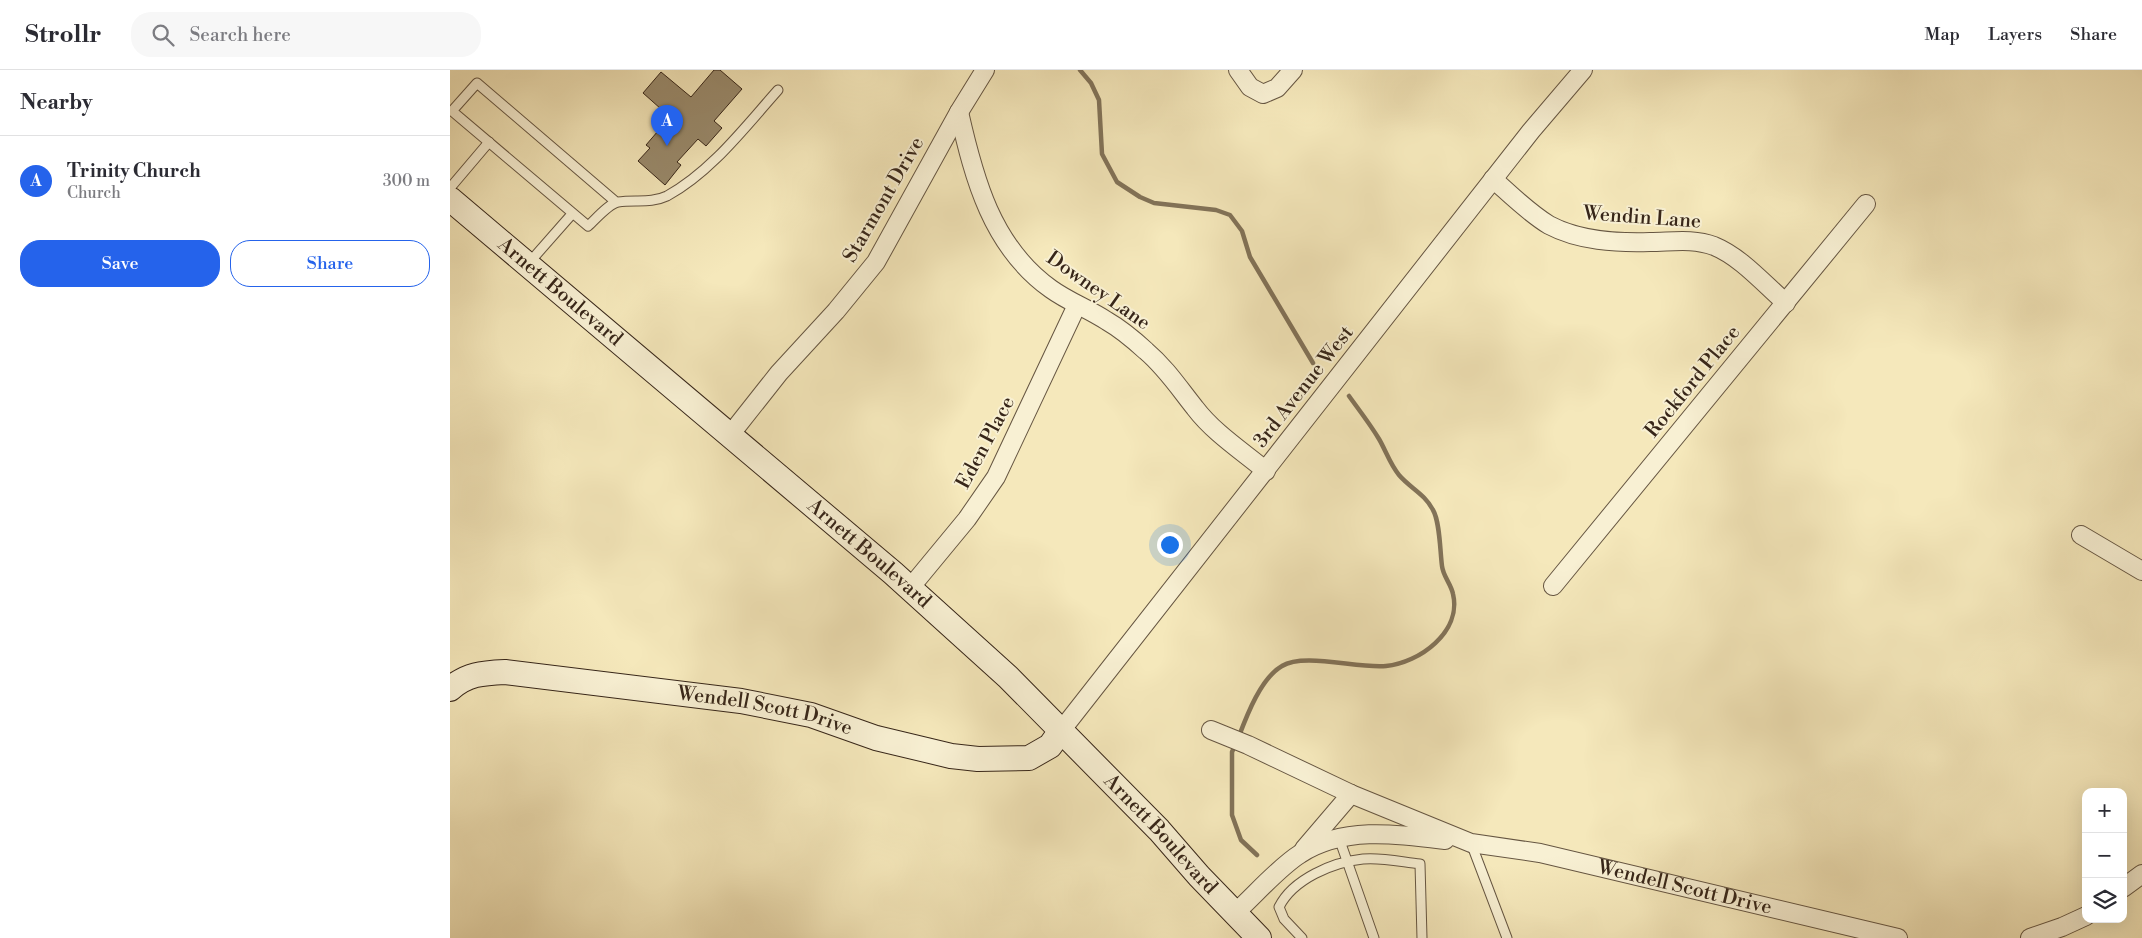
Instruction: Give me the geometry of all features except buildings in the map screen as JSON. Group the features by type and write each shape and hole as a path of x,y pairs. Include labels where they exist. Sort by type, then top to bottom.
{"main road":[{"name":"Arnett Boulevard","path":"450,199 910,588 1008,677 1060,732 1160,830 1259,938"},
{"name":"Wendell Scott Drive","path":"453,680 489,672 504,672 732,700 803,713 876,738 951,756 978,759 1029,758 1050,746 1060,732"}],"street":[{"name":"Starmont Drive","path":"730,436 768,385 836,311 876,262 959,112 986,70"},
{"path":"1238,70 1250,87 1263,94 1277,88 1293,70"},
{"name":"3rd Avenue West","path":"1060,732 1493,180 1582,70"},
{"name":"Downey Lane","path":"959,112 976,182 1000,233 1033,274 1077,305 1129,335 1175,380 1210,425 1266,471"},
{"name":"Wendin Lane","path":"1493,180 1536,216 1564,232 1582,238 1611,241 1681,240 1714,246 1728,254 1786,303"},
{"name":"Rockford Place","path":"1554,586 1866,204"},
{"name":"Eden Place","path":"910,588 967,519 996,477 1077,305"},
{"path":"2081,535 2142,571"},
{"name":"Wendell Scott Drive","path":"1215,732 1248,745 1351,794 1471,844"},
{"name":"Wendell Scott Drive","path":"1235,913 1299,854 1351,794"},
{"name":"Wendell Scott Drive","path":"1299,854 1339,838 1384,834 1540,853 1898,938"},
{"path":"2127,885 2142,874"},
{"path":"2030,938 2082,918"}],"lane":[{"path":"616,202 476,83 452,111 588,226 616,202 654,201 668,195 707,166 778,90"},
{"path":"450,188 489,142"},
{"path":"527,265 572,214"},
{"path":"1339,838 1373,937"},
{"path":"1471,844 1507,938"},
{"path":"1302,938 1284,919 1279,907 1284,896 1295,886 1316,873 1364,858 1420,864 1422,938"}],"waterway":[{"path":"1080,70 1091,83 1099,100 1102,154 1117,182 1140,197 1154,203 1216,210 1230,215 1242,231 1250,257 1313,363"},
{"path":"1239,736 1261,688 1274,672 1282,666 1292,662 1304,661 1374,666 1399,664 1412,659 1435,643 1451,621 1454,608 1453,594 1443,570 1438,529 1433,510 1422,495 1403,480 1396,471 1376,433 1349,396"},
{"path":"1236,743 1232,752 1232,815 1241,840 1257,855"}],"place":[{"name":"Trinity Church","path":"667,146"}]}
